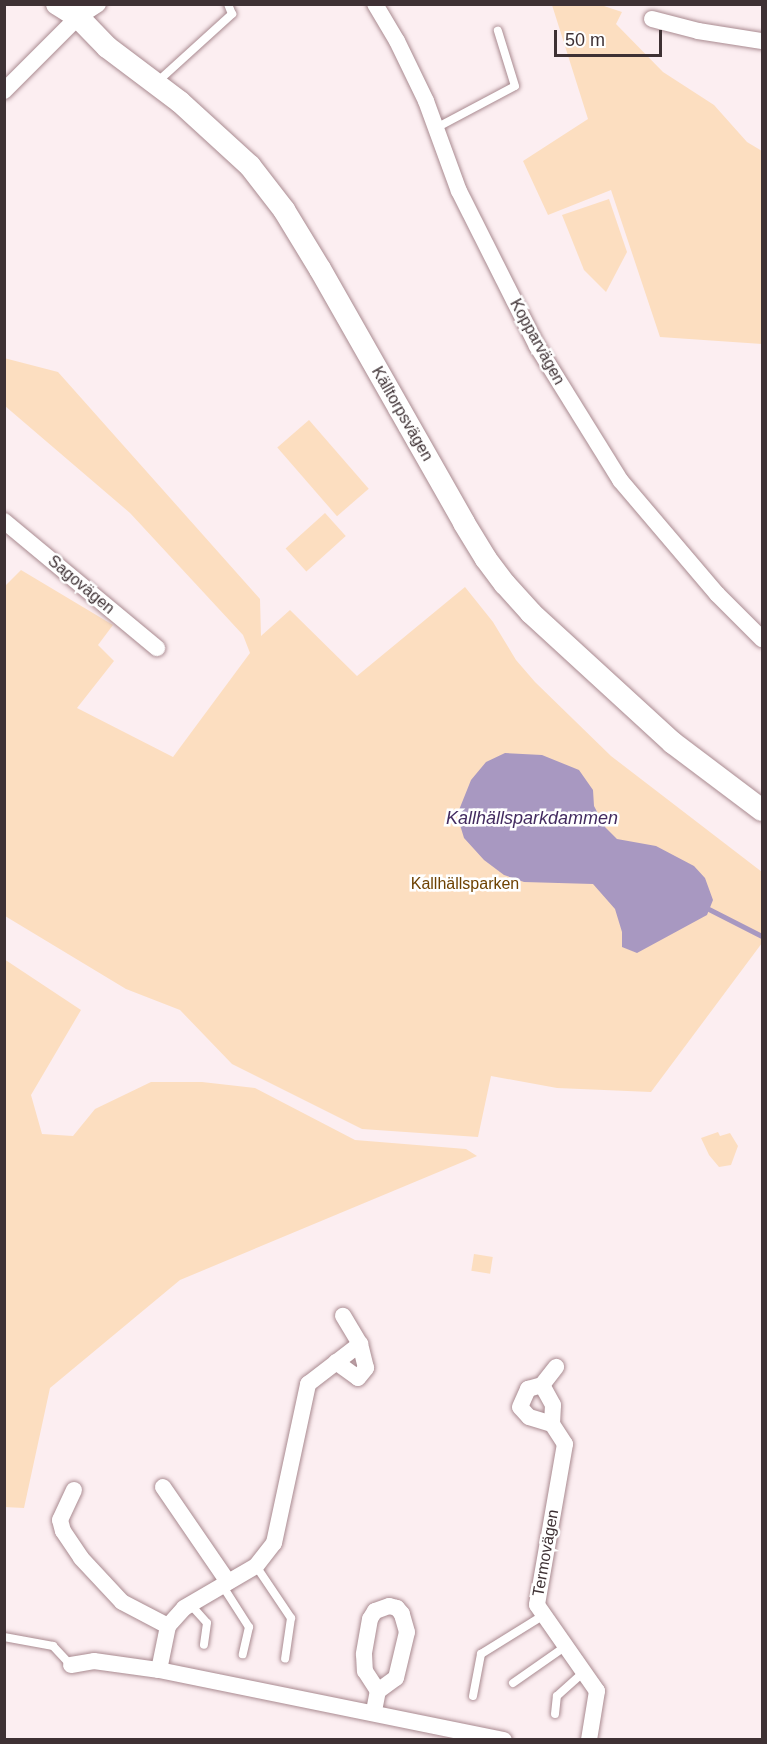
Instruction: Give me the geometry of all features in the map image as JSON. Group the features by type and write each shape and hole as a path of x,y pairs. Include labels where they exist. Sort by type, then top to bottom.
{"street":[{"name":"Källtorpsvägen","path":"57,4 78,17 107,46 156,83 250,166 284,210 320,268 464,523 486,559 505,584 531,613 673,743 762,810"},
{"path":"4,91 78,17 98,4"},
{"name":"Kopparvägen","path":"375,4 397,41 426,100 459,191 537,346 615,472 717,594 762,639"},
{"path":"652,19 698,31 762,41"},
{"name":"Sagovägen","path":"4,521 157,648"},
{"path":"336,1362 358,1378 366,1368 360,1344 343,1316"},
{"path":"159,1670 168,1626 190,1604 256,1566 274,1543 308,1384 360,1344"},
{"path":"552,1424 529,1417 520,1407 528,1389 542,1385 556,1367"},
{"name":"Termovägen","path":"542,1385 553,1405 552,1424 565,1444 537,1605 597,1690 589,1740"},
{"path":"163,1487 225,1584"},
{"path":"74,1490 60,1520 63,1531 81,1558 122,1602 168,1626"},
{"path":"71,1665 94,1661 159,1670 374,1711 504,1740"},
{"path":"374,1711 378,1691"}],"lane":[{"path":"156,83 232,14 228,4"},
{"path":"436,128 514,86 498,31"},
{"path":"256,1566 291,1618 285,1659"},
{"path":"225,1584 249,1627 243,1654"},
{"path":"190,1604 207,1623 204,1645"},
{"path":"473,1696 481,1654 544,1615"},
{"path":"4,1637 53,1646 71,1665"},
{"path":"513,1683 566,1646"},
{"path":"555,1714 557,1696 584,1672"}],"green space":[{"path":"552,5 601,5 622,12 616,24 663,72 714,105 747,142 762,151 762,344 660,337 611,190 548,215 523,161 588,119"},
{"path":"609,199 627,252 606,292 584,270 562,215"},
{"name":"Kallhällsparken","path":"4,358 58,372 260,599 261,636 290,610 357,676 465,587 493,622 516,660 535,682 611,756 762,872 762,943 651,1092 557,1088 491,1076 478,1137 362,1129 232,1064 180,1010 126,989 5,916 5,586 21,570 113,625 98,645 114,661 77,708 173,757 250,653 243,635 130,513 5,406"},
{"path":"309,420 369,489 337,516 277,448"},
{"path":"325,513 346,536 306,572 286,548"},
{"path":"4,959 81,1010 31,1095 42,1134 73,1136 95,1109 151,1082 202,1082 255,1088 355,1140 466,1149 477,1156 180,1280 50,1388 24,1508 4,1507"},
{"path":"718,1132 720,1136 730,1133 738,1146 731,1165 719,1167 709,1155 701,1138"},
{"path":"474,1254 493,1257 490,1274 471,1271"}],"water":[{"name":"Kallhällsparkdammen","path":"505,753 542,755 579,770 593,790 594,806 605,827 617,839 656,846 694,866 705,878 713,900 707,915 637,953 622,947 622,932 615,909 593,884 524,882 504,875 484,860 464,838 457,815 471,780 486,762"}],"waterway":[{"path":"709,909 762,936"}]}
